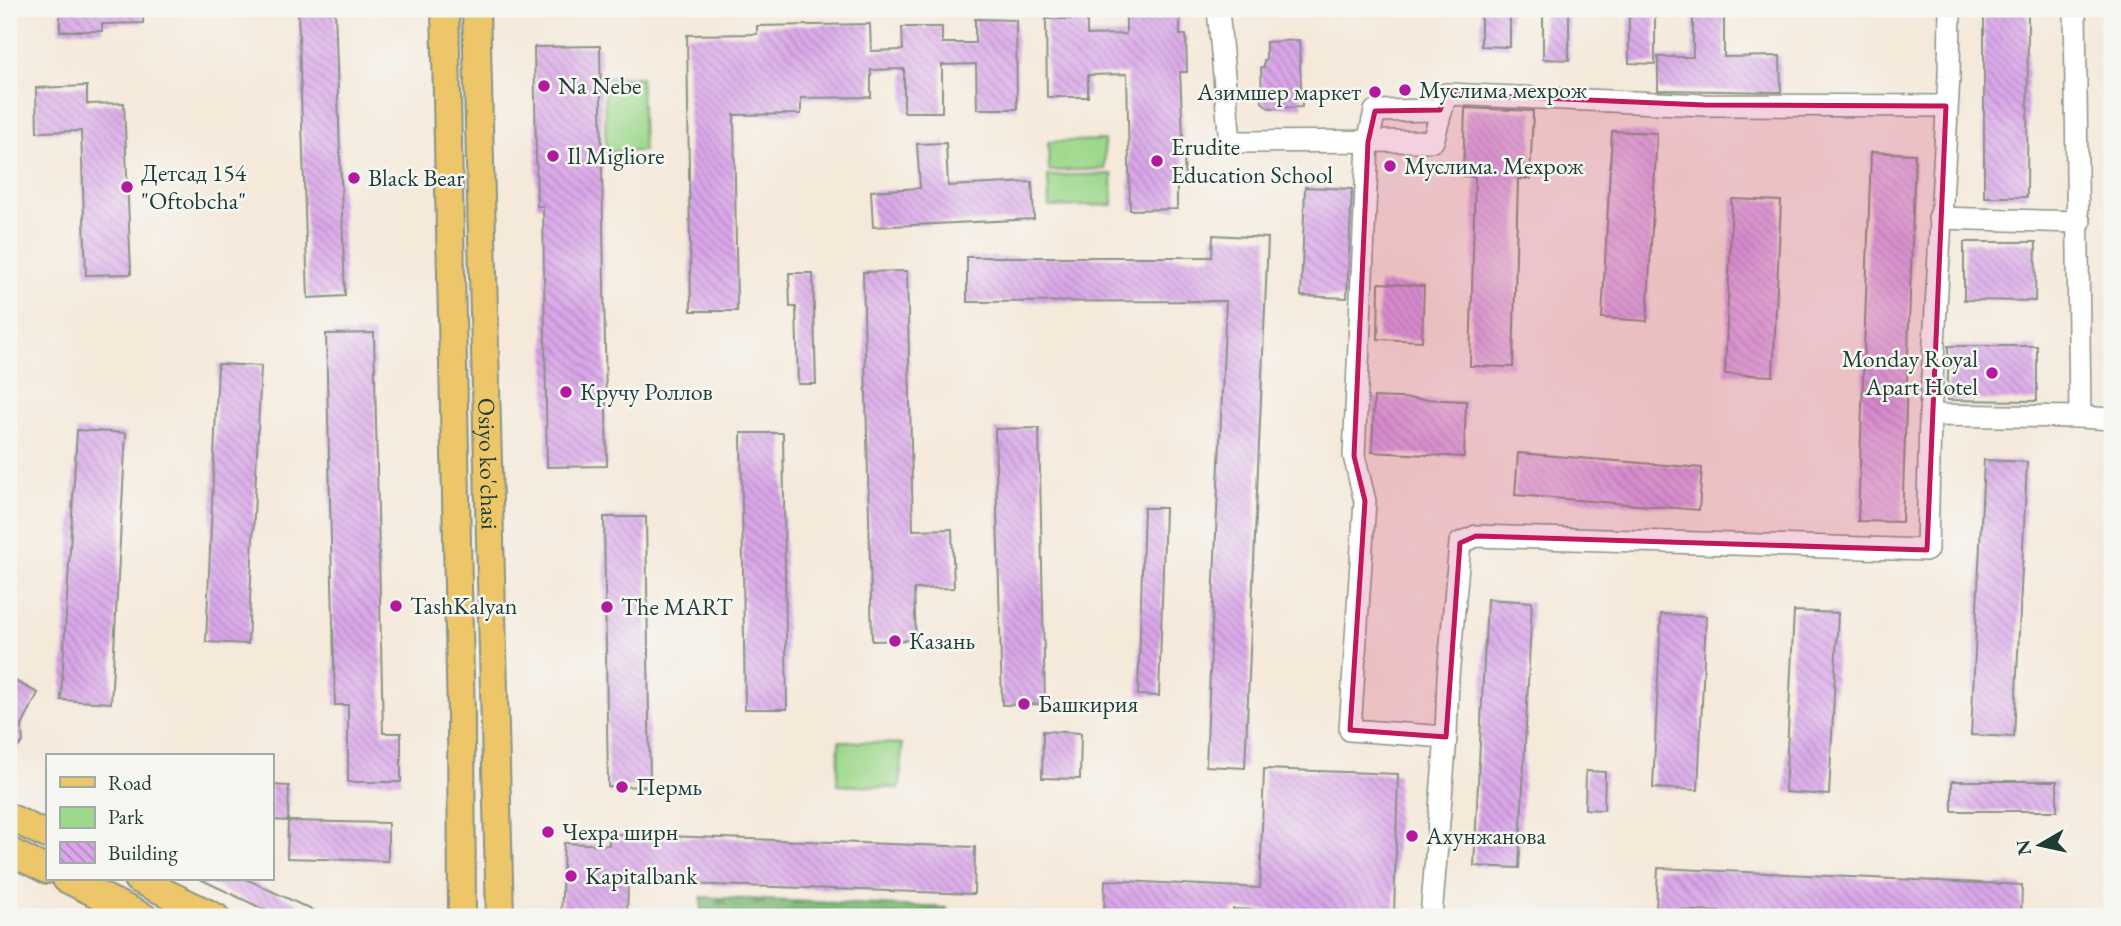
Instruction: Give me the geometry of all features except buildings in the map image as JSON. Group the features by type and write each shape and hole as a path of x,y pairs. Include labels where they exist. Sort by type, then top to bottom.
{"main road":[{"name":"Osiyo ko'chasi","path":"445,9 461,705 462,917"},
{"name":"Osiyo ko'chasi","path":"476,9 500,917"},
{"path":"9,817 46,835"},
{"path":"9,851 46,870"},
{"path":"68,880 145,917"},
{"path":"139,880 216,917"}],"street":[{"path":"1218,9 1230,142 1433,141 1446,94 1704,105 1946,106"},
{"path":"1431,917 1460,543 1476,536 1927,550 1930,415 1950,9"},
{"path":"2076,9 2080,417"},
{"path":"1440,110 1375,111 1368,142 1354,456 1365,500 1350,730 1446,737"},
{"path":"1939,218 2080,222"},
{"path":"1930,415 2112,419"}],"highlighted area":[{"path":"1446,94 1704,105 1946,106 1927,550 1476,536 1460,543 1446,737 1350,730 1365,501 1354,456 1368,142 1375,111 1440,110"}],"green space":[{"path":"641,77 643,151 606,152 604,78"},
{"path":"1104,140 1105,169 1049,171 1048,142"},
{"path":"1112,174 1113,205 1049,207 1048,176"},
{"path":"839,741 902,744 900,788 837,785"},
{"path":"701,897 947,908 947,917 701,917"}],"place":[{"name":"Na Nebe","path":"544,86"},
{"name":"Муслима мехрож","path":"1405,90"},
{"name":"Азимшер маркет","path":"1375,92"},
{"name":"Il Migliore","path":"553,156"},
{"name":"Erudite Education School","path":"1157,161"},
{"name":"Муслима. Мехрож","path":"1390,166"},
{"name":"Black Bear","path":"354,178"},
{"name":"Детсад 154 \"Oftobcha\"","path":"127,187"},
{"name":"Monday Royal Apart Hotel","path":"1992,373"},
{"name":"Кручу Роллов","path":"566,392"},
{"name":"TashKalyan","path":"396,606"},
{"name":"The MART","path":"607,607"},
{"name":"Казань","path":"895,641"},
{"name":"Башкирия","path":"1024,704"},
{"name":"Пермь","path":"622,787"},
{"name":"Чехра ширн","path":"548,832"},
{"name":"Ахунжанова","path":"1412,836"},
{"name":"Kapitalbank","path":"571,876"}]}
